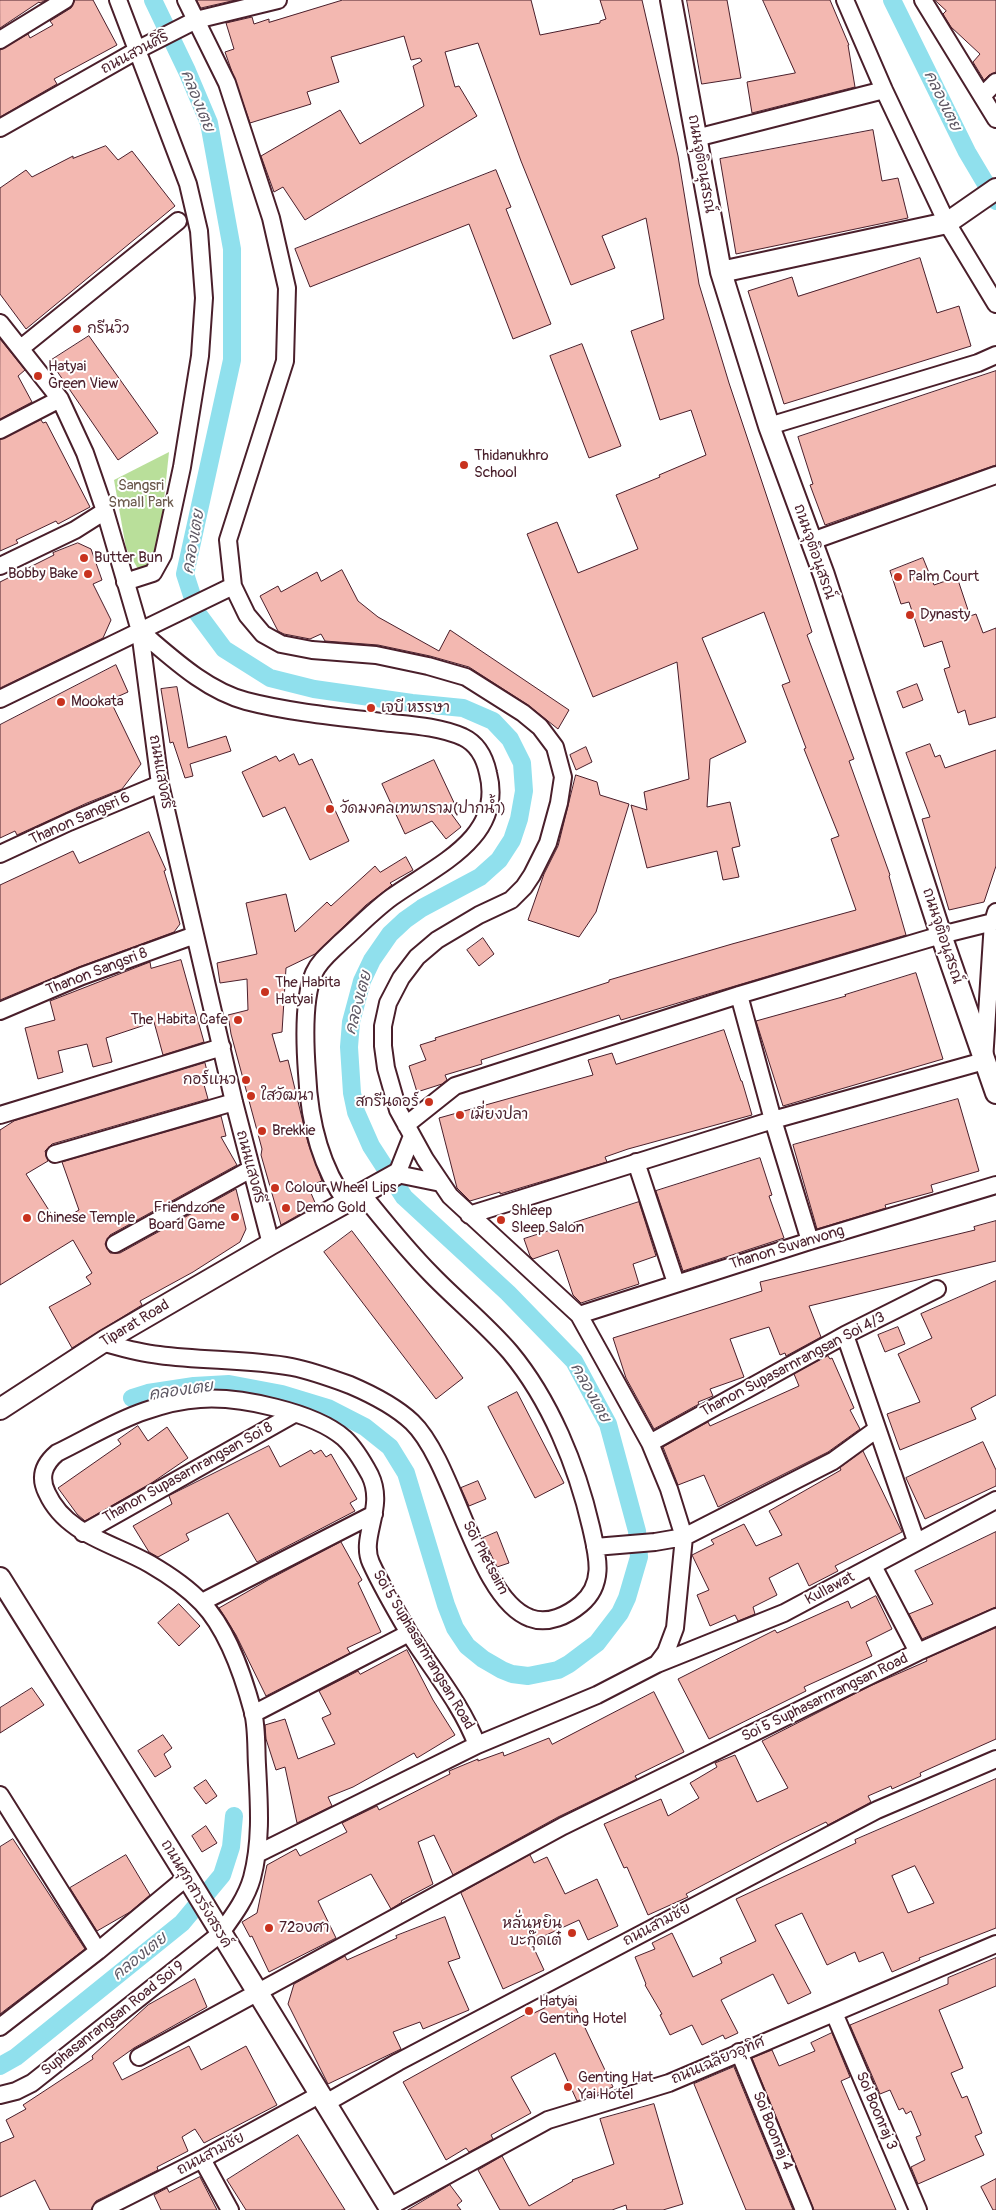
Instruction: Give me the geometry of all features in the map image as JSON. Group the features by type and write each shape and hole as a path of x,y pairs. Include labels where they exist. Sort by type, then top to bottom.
{"street":[{"path":"0,40 65,0"},
{"path":"118,0 141,48 188,184 199,232 204,298 200,356 182,467 163,555 153,573 125,582"},
{"path":"186,0 194,21 227,83 271,218 287,288 285,361 228,540 233,586 247,615 263,634 281,644 312,650 376,655 428,666 466,678 523,712 540,727 555,747 563,777 560,803 548,843 532,875 524,887 511,900 479,915 426,948 409,967 388,1003 383,1026 383,1046 392,1092 409,1130 441,1183 450,1196 469,1215 579,1315 650,1443 669,1488 684,1538 675,1628 666,1652 657,1664"},
{"name":"ถนนสวนศิริ","path":"0,128 141,48 194,21 278,0"},
{"name":"ถนนจุติอนุสรณ์","path":"671,0 721,272 770,426 812,541 904,817 941,935 996,1093"},
{"path":"845,0 884,90 948,223 996,304"},
{"path":"923,0 996,119"},
{"path":"982,96 996,82"},
{"path":"696,138 884,90"},
{"path":"721,272 948,223 996,190"},
{"path":"21,348 178,222"},
{"name":"ถนนเเสงศรี","path":"0,323 60,399 85,453 105,511 140,631 160,784 234,1102 271,1244"},
{"path":"770,426 996,356"},
{"path":"0,430 60,399"},
{"path":"812,541 996,475"},
{"path":"0,566 75,530 105,511"},
{"path":"0,699 233,586"},
{"name":"Soi Phetsaim","path":"105,1343 162,1356 270,1363 294,1367 320,1374 363,1391 389,1405 411,1421 424,1436 433,1450 465,1523 497,1586 516,1610 531,1619 540,1621 554,1619 576,1608 588,1598 596,1586 598,1563 595,1547 586,1507 569,1451 531,1382 509,1352 431,1274 360,1195 333,1181 318,1140 309,1099 306,1025 311,981 322,960 391,897 446,862 475,836 490,809 492,799 492,788 484,756 465,738 440,730 291,709 246,701 228,695 201,679 140,631"},
{"name":"Thanon Sangsri 6","path":"0,854 69,822 160,784"},
{"path":"441,1183 397,1174 409,1130 455,1086 739,995 995,917 984,1061 773,1120 469,1215"},
{"name":"Thanon Sangsri 8","path":"0,1011 82,976 195,935"},
{"path":"739,995 773,1120 810,1241"},
{"path":"0,1115 222,1047"},
{"path":"54,1154 234,1102"},
{"path":"636,1162 676,1283"},
{"path":"115,1244 251,1169"},
{"name":"Tiparat Road","path":"0,1408 271,1244 397,1174"},
{"name":"Thanon Suvanvong","path":"579,1315 810,1241 996,1185"},
{"name":"Thanon Supasarnrangsan Soi 4/3","path":"650,1443 845,1334 937,1289"},
{"path":"845,1334 916,1541"},
{"name":"Soi 5 Suphasarnrangsan Road","path":"220,1934 241,1903 251,1880 260,1831 253,1714 226,1640 212,1615 202,1602 175,1580 149,1564 83,1532 62,1516 51,1502 42,1478 47,1464 57,1453 145,1411 174,1403 200,1399 252,1402 294,1414 332,1430 354,1449 374,1486 374,1514 368,1556 409,1633 448,1688 464,1716 477,1745 257,1854"},
{"name":"Thanon Supasarnrangsan Soi 8","path":"83,1532 294,1414"},
{"path":"595,1547 684,1538 833,1461 877,1429"},
{"name":"Kullawat","path":"477,1745 597,1695 657,1664 784,1613 996,1500"},
{"path":"202,1602 374,1514"},
{"path":"873,1566 918,1652"},
{"name":"ถนนศุภสารรังสรรค์","path":"0,1578 187,1877 220,1934 390,2208"},
{"name":"Soi 5 Suphasarnrangsan Road","path":"139,2057 563,1826 918,1652 996,1617"},
{"path":"253,1714 409,1633"},
{"name":"ถนนสามชัย","path":"101,2210 415,2052 868,1814 996,1759"},
{"path":"0,1795 98,1951"},
{"path":"0,2027 98,1951 187,1877"},
{"name":"Suphasanrangsan Road Soi 9","path":"0,2095 16,2091 32,2083 220,1934"},
{"name":"ถนนเฉลียวอุทิศ","path":"390,2208 548,2120 669,2083 996,1944"},
{"name":"Soi Boonraj 3","path":"834,2013 918,2210"},
{"name":"Soi Boonraj 4","path":"739,2052 804,2210"},
{"path":"202,2159 230,2210"}],"green space":[{"name":"Sangsri Small Park","path":"169,452 159,547 146,571 138,569 126,548 114,480"}],"building":[{"path":"0,0 46,0 39,2 0,28"},
{"path":"75,0 93,0 117,45 54,79 57,84 0,117 0,50 28,34 30,38 53,25 50,21 71,8"},
{"path":"197,0 236,0 201,8"},
{"path":"343,0 531,0 540,35 600,23 600,21 606,19 600,0 642,0 678,156 699,284 729,383 812,632 807,635 854,759 849,761 890,875 906,935 621,1020 619,1015 481,1060 482,1064 445,1075 447,1080 442,1084 417,1092 409,1066 426,1060 420,1045 436,1040 435,1038 609,982 609,980 856,910 831,839 839,836 804,749 806,748 782,685 790,682 764,612 702,638 746,742 710,759 707,807 730,802 740,846 732,848 739,877 723,880 717,851 647,868 631,805 647,810 644,792 689,779 677,662 593,697 527,534 557,522 578,573 638,549 616,495 706,455 691,410 660,420 631,331 664,319 646,218 602,236 615,268 571,285 521,161 478,43 445,52 455,87 459,86 477,116 305,220 283,187 274,192 261,156 340,110 360,144 424,106 413,66 422,61 420,58 411,60 404,36 331,57 339,82 307,92 311,104 250,123 225,52 234,49 226,23 252,17 254,24 269,19 269,22"},
{"path":"687,0 727,0 741,78 702,84"},
{"path":"763,0 830,0 849,45 855,87 752,113 747,82 795,73"},
{"path":"935,0 996,0 996,72 984,80 973,62 980,54 951,27 943,14 946,11"},
{"path":"873,130 882,181 898,178 908,218 736,254 720,159"},
{"path":"106,146 118,160 132,151 175,206 26,329 0,294 0,188 26,170 32,177 73,156 73,158"},
{"path":"496,170 511,207 506,209 551,324 513,339 469,224 310,287 295,249"},
{"path":"920,258 937,313 959,306 971,346 784,404 748,291 792,277 798,296"},
{"path":"89,336 158,433 118,460 50,361"},
{"path":"0,339 25,370 18,376 32,402 0,419"},
{"path":"582,344 621,446 589,458 550,356"},
{"path":"996,371 996,465 825,525 810,485 813,484 798,437"},
{"path":"41,420 43,423 46,422 90,507 58,524 56,521 16,540 18,543 0,551 0,440"},
{"path":"78,543 91,549 102,580 93,584 111,620 103,638 0,688 0,582 54,555 53,553"},
{"path":"923,558 934,585 957,577 970,616 976,614 983,633 996,628 996,717 969,725 965,710 958,713 944,669 950,667 942,641 924,647 909,602 901,604 890,571"},
{"path":"342,570 358,601 378,617 439,651 450,630 569,710 558,729 528,705 469,667 430,656 378,645 325,641 321,634 310,639 278,631 260,596 278,586 281,592 317,572 321,581"},
{"path":"116,665 128,692 110,700 141,764 122,789 17,835 15,831 0,838 0,725"},
{"path":"917,684 923,700 903,708 897,692"},
{"path":"177,687 188,748 226,736 231,751 190,764 193,776 185,778 173,742 170,743 161,689"},
{"path":"930,744 935,757 940,755 945,768 996,750 996,866 984,902 949,910 922,819 930,817 906,753"},
{"path":"586,747 592,762 576,770 570,755"},
{"path":"294,754 299,765 312,759 349,841 310,860 285,807 263,817 242,772 276,756 279,761"},
{"path":"434,760 457,809 450,812 461,827 446,839 432,821 405,834 382,784"},
{"path":"576,775 597,782 600,795 629,804 596,912 579,937 528,920 544,874 558,846"},
{"path":"149,832 166,870 164,871 180,924 174,932 79,967 0,1000 0,885 73,851 79,863"},
{"path":"406,857 413,870 390,883 392,885 366,905 315,954 286,968 282,1032 272,1034 280,1062 288,1060 308,1143 322,1181 308,1186 316,1205 281,1225 261,1155 262,1149 231,1034 228,1015 248,1010 247,979 220,983 217,963 257,954 246,903 286,894 295,932 327,902 331,906 375,866 380,872"},
{"path":"483,938 494,954 479,966 467,950"},
{"path":"181,960 204,1042 163,1055 154,1022 106,1038 112,1062 93,1067 87,1044 58,1051 63,1072 38,1079 25,1028 55,1020 50,1001 150,962 151,968"},
{"path":"916,973 943,1059 783,1106 756,1021 846,996"},
{"path":"724,1030 752,1115 628,1149 605,1157 607,1162 500,1194 500,1192 470,1201 457,1188 439,1118 593,1075 588,1060 612,1053 616,1064"},
{"path":"205,1063 209,1079 203,1081 208,1099 52,1144 45,1151 48,1161 26,1174 57,1223 79,1210 62,1162 221,1116 226,1136 221,1137 237,1165 110,1235 105,1244 110,1253 120,1253 236,1189 246,1229 240,1242 193,1272 140,1301 142,1305 72,1348 49,1307 91,1284 86,1277 92,1273 73,1240 0,1285 0,1130 14,1121"},
{"path":"958,1099 979,1171 931,1185 933,1192 885,1205 886,1208 817,1229 793,1145"},
{"path":"760,1158 772,1195 769,1196 784,1238 683,1271 656,1191"},
{"path":"639,1202 656,1256 633,1264 639,1284 581,1303 573,1295 558,1250 533,1259 530,1256 524,1239"},
{"path":"996,1221 996,1261 809,1306 821,1337 786,1356 785,1353 780,1355 769,1327 730,1339 744,1377 710,1389 713,1396 698,1402 699,1404 654,1429 626,1378 613,1338 762,1291 760,1282 975,1230 974,1227"},
{"path":"352,1231 463,1378 436,1399 324,1252"},
{"path":"996,1281 996,1395 971,1408 976,1419 900,1450 887,1414 920,1402 898,1354 932,1338 921,1314"},
{"path":"898,1327 905,1344 885,1352 878,1335"},
{"path":"828,1356 830,1359 832,1358 854,1408 850,1410 860,1429 828,1452 718,1507 704,1475 678,1485 663,1447 708,1422 710,1426 799,1386 794,1374"},
{"path":"517,1392 564,1483 535,1498 488,1407"},
{"path":"138,1426 148,1441 167,1427 188,1458 153,1482 85,1521 77,1514 58,1488 121,1444 118,1440"},
{"path":"983,1442 996,1470 996,1486 925,1519 906,1478"},
{"path":"269,1446 280,1467 311,1450 314,1454 321,1450 326,1457 331,1454 357,1499 350,1503 355,1511 257,1562 228,1513 186,1534 189,1540 158,1557 149,1552 133,1526 172,1504 169,1496"},
{"path":"863,1451 902,1532 835,1566 838,1571 809,1586 798,1563 769,1578 777,1595 753,1607 755,1614 738,1621 735,1615 710,1626 697,1595 709,1590 692,1555 714,1544 711,1540 744,1524 756,1546 782,1535 769,1511 841,1470 840,1468"},
{"path":"478,1481 486,1499 469,1506 461,1488"},
{"path":"497,1532 509,1563 497,1567 483,1538"},
{"path":"996,1532 996,1607 922,1639 909,1614 933,1604 915,1571"},
{"path":"341,1542 362,1580 358,1583 381,1632 347,1648 350,1653 266,1696 236,1635 219,1608"},
{"path":"876,1596 892,1629 866,1642 872,1656 804,1687 806,1691 709,1739 678,1679 775,1630 777,1633 848,1601 851,1608"},
{"path":"179,1604 200,1626 179,1646 158,1623"},
{"path":"996,1628 996,1739 920,1773 921,1776 892,1789 891,1786 868,1796 871,1802 828,1825 826,1822 783,1843 686,1894 688,1897 648,1915 627,1867 624,1868 604,1824 661,1799 668,1816 699,1798 690,1783 717,1767 715,1763 735,1755 757,1802 788,1788 762,1741 870,1686"},
{"path":"407,1650 433,1700 455,1735 417,1758 414,1753 353,1787 328,1797 332,1806 297,1823 285,1767 276,1770 266,1739 265,1725 285,1719 298,1759 335,1744 322,1718 331,1714 319,1691 358,1671 360,1674"},
{"path":"32,1688 44,1705 0,1733 0,1708"},
{"path":"654,1692 684,1752 635,1776 637,1779 558,1817 453,1875 434,1835 418,1842 433,1884 401,1901 391,1909 371,1874 318,1901 336,1938 269,1972 252,1936 250,1937 242,1922 257,1913 267,1865 296,1849 300,1856 347,1832 342,1823 377,1806 379,1810 450,1774 449,1771 478,1759 478,1761 503,1752 504,1756 549,1738 552,1744"},
{"path":"163,1735 172,1748 164,1754 171,1767 155,1777 138,1751"},
{"path":"996,1779 996,1928 919,1958 920,1960 892,1972 883,1952 859,1962 855,1952 827,1965 802,1913 775,1925 811,1993 788,2004 773,1974 721,2000 738,2033 725,2039 723,2035 702,2045 692,2025 670,2035 660,2015 662,2014 645,1985 635,1957 655,1949 652,1943 672,1933 693,1977 722,1963 720,1958 756,1941 736,1899 856,1843 855,1840","holes":["915,1866 934,1903 908,1913 892,1876"]},
{"path":"206,1780 217,1796 206,1804 194,1788"},
{"path":"206,1826 217,1843 202,1852 192,1836"},
{"path":"13,1839 85,1949 0,2014 0,1847"},
{"path":"126,1855 150,1895 130,1912 97,1931 70,1888"},
{"path":"530,1855 534,1863 547,1857 565,1894 597,1879 618,1926 588,1940 579,1920 531,1942 544,1970 503,1989 461,1893"},
{"path":"445,1917 460,1958 448,1962 469,2010 423,2029 420,2022 393,2032 401,2049 328,2084 288,2004 294,1984 345,1956 347,1960 397,1938 396,1936"},
{"path":"996,1958 996,1986 939,2010 963,2068 951,2073 962,2098 967,2096 982,2133 975,2136 984,2155 918,2184 911,2167 925,2160 916,2137 921,2135 911,2111 906,2114 903,2108 899,2110 890,2090 880,2094 850,2025 948,1984 948,1978"},
{"path":"195,1979 207,2007 134,2048 113,2063 122,2080 189,2046 201,2070 246,2046 277,2105 204,2143 195,2129 182,2137 188,2151 157,2167 158,2170 96,2201 91,2210 50,2210 35,2180 0,2197 0,2143 14,2137 6,2120 26,2109 23,2105 93,2059 92,2056 148,2005"},
{"path":"570,1996 613,2087 577,2101 555,2053 511,2077 531,2113 491,2135 493,2139 469,2152 466,2148 446,2160 403,2082 526,2014 527,2016"},
{"path":"832,2033 850,2077 841,2081 896,2210 814,2210 752,2058 772,2050 779,2066 815,2051 811,2043"},
{"path":"734,2067 793,2210 746,2210 694,2084"},
{"path":"654,2104 683,2204 663,2210 627,2210 626,2205 612,2210 500,2210 478,2170 502,2156 529,2206 572,2180 614,2164 600,2119"},
{"path":"298,2135 345,2210 246,2210 227,2180"},
{"path":"200,2177 217,2210 161,2210 154,2195 167,2188 169,2192"},
{"path":"996,2179 996,2210 993,2210 981,2187"},
{"path":"450,2185 462,2201 457,2205 461,2210 408,2210"}],"waterway":[{"name":"คลองเตย","path":"132,1398 148,1393 194,1386 229,1384 282,1394 328,1408 365,1427 390,1447 406,1473 446,1605 455,1628 467,1646 483,1659 502,1670 512,1674 528,1676 558,1670 569,1664 597,1643 620,1613 627,1598 639,1557 637,1531 608,1424 574,1361 508,1293 404,1197 371,1146 356,1112 352,1093 349,1047 351,1022 362,981 372,960 390,934 405,920 422,908 480,877 499,860 512,840 519,819 524,791 522,763 510,739 493,721 463,708 314,689 270,678 224,649 198,614 185,574 232,360 232,249 209,123 187,71 153,0"},
{"name":"คลองเตย","path":"892,0 967,152 996,201"},
{"name":"คลองเตย","path":"0,2066 16,2057 182,1923 222,1875 231,1847 234,1816"}],"place":[{"name":"กรีนวิว","path":"77,329"},
{"name":"Hatyai Green View","path":"38,376"},
{"name":"Thidanukhro School","path":"464,465"},
{"name":"Butter Bun","path":"84,558"},
{"name":"Bobby Bake","path":"88,574"},
{"name":"Palm Court","path":"898,577"},
{"name":"Dynasty","path":"910,615"},
{"name":"Mookata","path":"61,702"},
{"name":"เจบี หรรษา","path":"371,708"},
{"name":"วัดมงคลเทพาราม(ปากน้ำ)","path":"330,809"},
{"name":"The Habita Hatyai","path":"265,992"},
{"name":"The Habita Cafe","path":"238,1020"},
{"name":"กอร์แนว","path":"246,1080"},
{"name":"ใสวัฒนา","path":"251,1096"},
{"name":"สกรีนดอร์","path":"429,1102"},
{"name":"เมี่ยงปลา","path":"460,1115"},
{"name":"Brekkie","path":"262,1131"},
{"name":"Colour Wheel Lips","path":"275,1188"},
{"name":"Demo Gold","path":"286,1208"},
{"name":"Friendzone Board Game","path":"235,1217"},
{"name":"Chinese Temple","path":"27,1218"},
{"name":"Shleep Sleep Salon","path":"501,1220"},
{"name":"72องศา","path":"269,1928"},
{"name":"หลั่นหยิน บะกุ๊ดเต๋","path":"572,1933"},
{"name":"Hatyai Genting Hotel","path":"529,2011"},
{"name":"Genting Hat Yai Hotel","path":"568,2087"}]}
